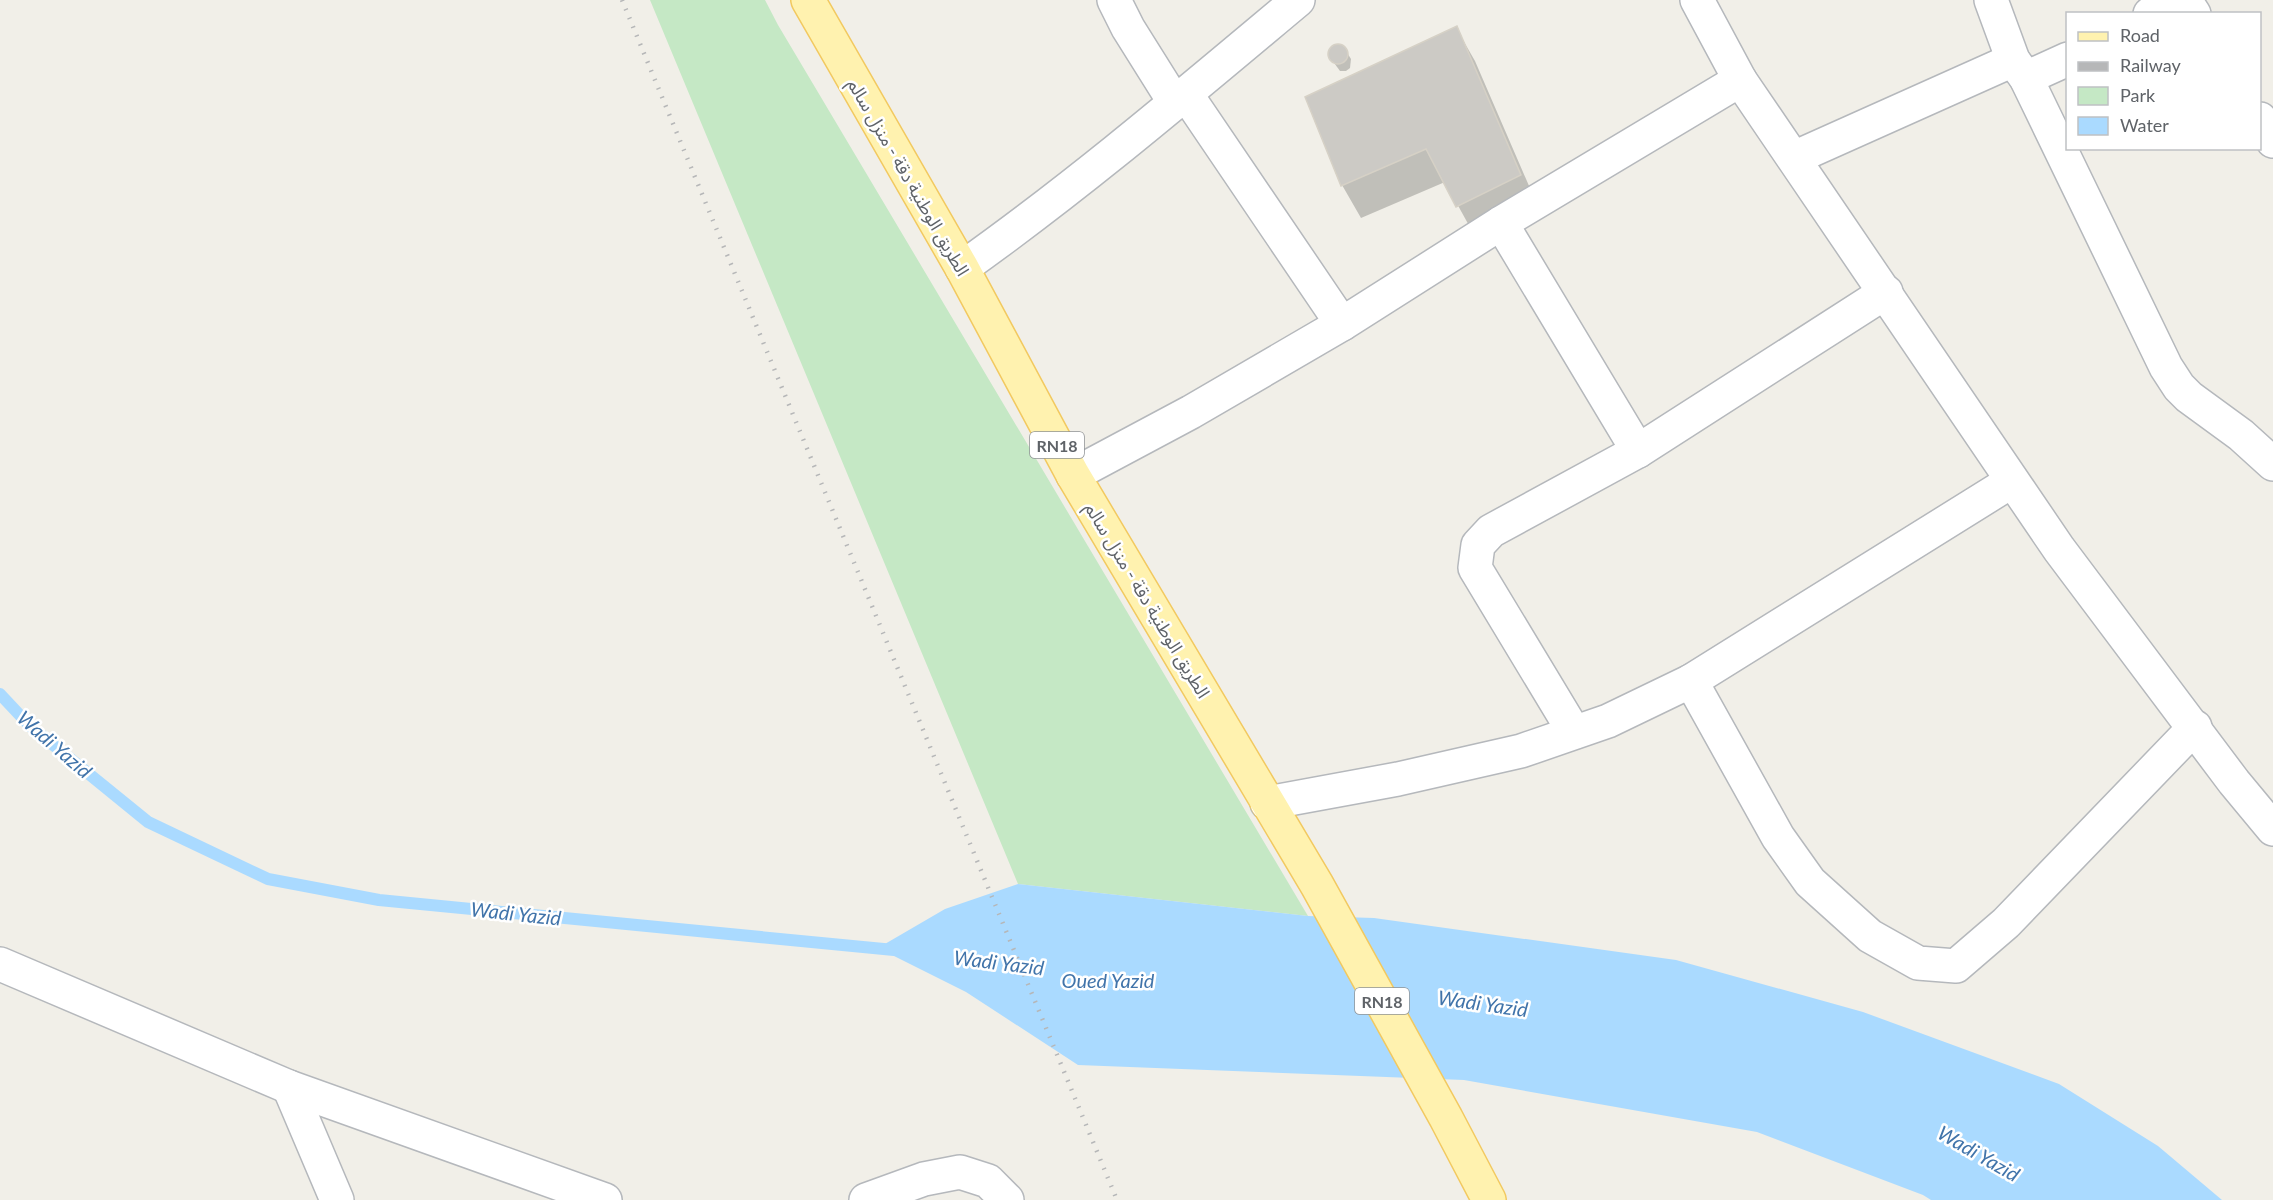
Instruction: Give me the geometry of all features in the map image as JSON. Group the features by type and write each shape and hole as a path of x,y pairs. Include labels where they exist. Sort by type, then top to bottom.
{"main road":[{"name":"الطريق الوطنية دقة - منزل سالم","path":"808,0 962,268 1073,475 1317,885 1489,1200"}],"street":[{"path":"1114,0 1128,28 1342,324"},
{"path":"962,268 1026,222 1181,99 1298,0"},
{"path":"1696,0 1740,80 2059,549 2234,782 2273,829"},
{"path":"1991,0 2020,69 2166,367 2179,387 2189,397 2241,435 2273,464"},
{"path":"2153,12 2169,0"},
{"path":"1794,158 2020,69 2066,59"},
{"path":"1073,475 1191,412 1342,324 1501,224 1740,80"},
{"path":"2261,122 2273,141"},
{"path":"1501,224 1638,451"},
{"path":"1574,732 1475,568 1478,545 1491,531 1638,451 1886,292"},
{"path":"1267,803 1398,779 1521,751 1608,721 1691,681 2012,481"},
{"path":"1691,681 1778,837 1810,882 1870,936 1918,963 1937,965 1956,966 2006,923 2195,728"},
{"path":"0,964 289,1087 605,1200"},
{"path":"289,1087 337,1200"},
{"path":"866,1200 924,1179 960,1172 988,1181 1007,1200"}],"green space":[{"path":"650,0 765,0 1308,916 1018,884"}],"water":[{"name":"Oued Yazid","path":"1018,884 1308,916 1374,918 1676,960 1863,1012 2059,1084 2158,1146 2222,1200 1931,1200 1757,1132 1464,1080 1078,1065 966,992 878,948 945,909"}],"building":[{"path":"1457,26 1521,175 1456,207 1426,149 1341,186 1305,97"},
{"path":"1338,44 1345,47 1348,54 1345,61 1338,64 1331,61 1328,54 1331,47"}],"waterway":[{"name":"Wadi Yazid","path":"0,694 30,726 148,822 268,879 379,900 894,950"}],"railway":[{"path":"622,0 1117,1200"}]}
